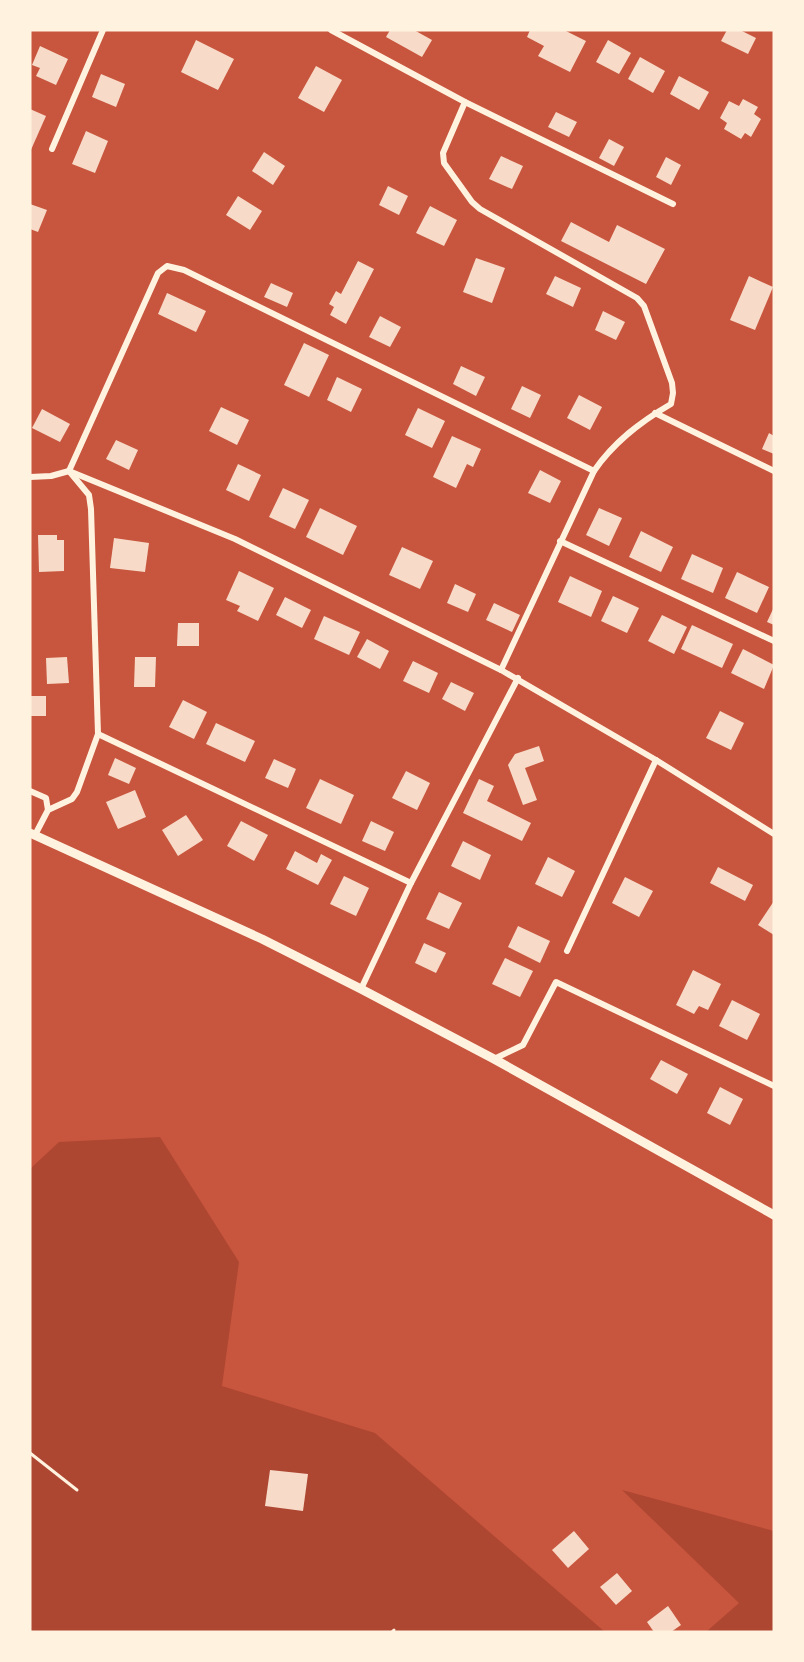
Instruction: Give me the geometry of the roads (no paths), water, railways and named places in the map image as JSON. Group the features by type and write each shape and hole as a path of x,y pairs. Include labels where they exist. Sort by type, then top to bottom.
{"main road":[{"path":"33,834 262,939 361,989 494,1059 774,1215"}],"street":[{"path":"52,149 103,30"},
{"path":"332,30 465,102 673,204"},
{"path":"465,102 443,153 444,163 472,202 480,209 627,293 644,306 672,383 673,393 671,404 631,430 604,457 594,471 501,670"},
{"path":"69,471 158,273 167,266 184,270 594,471"},
{"path":"655,413 774,471"},
{"path":"33,834 48,810 72,799 77,792 98,734 91,509 89,495 69,471"},
{"path":"30,477 51,476 69,471 235,539 518,678 774,834"},
{"path":"560,541 774,642"},
{"path":"361,989 411,883 518,678"},
{"path":"98,734 411,883"},
{"path":"567,951 656,760"},
{"path":"30,790 46,798 48,810"},
{"path":"494,1059 523,1045 555,982 774,1086"}],"lane":[{"path":"30,1453 77,1490"}]}
